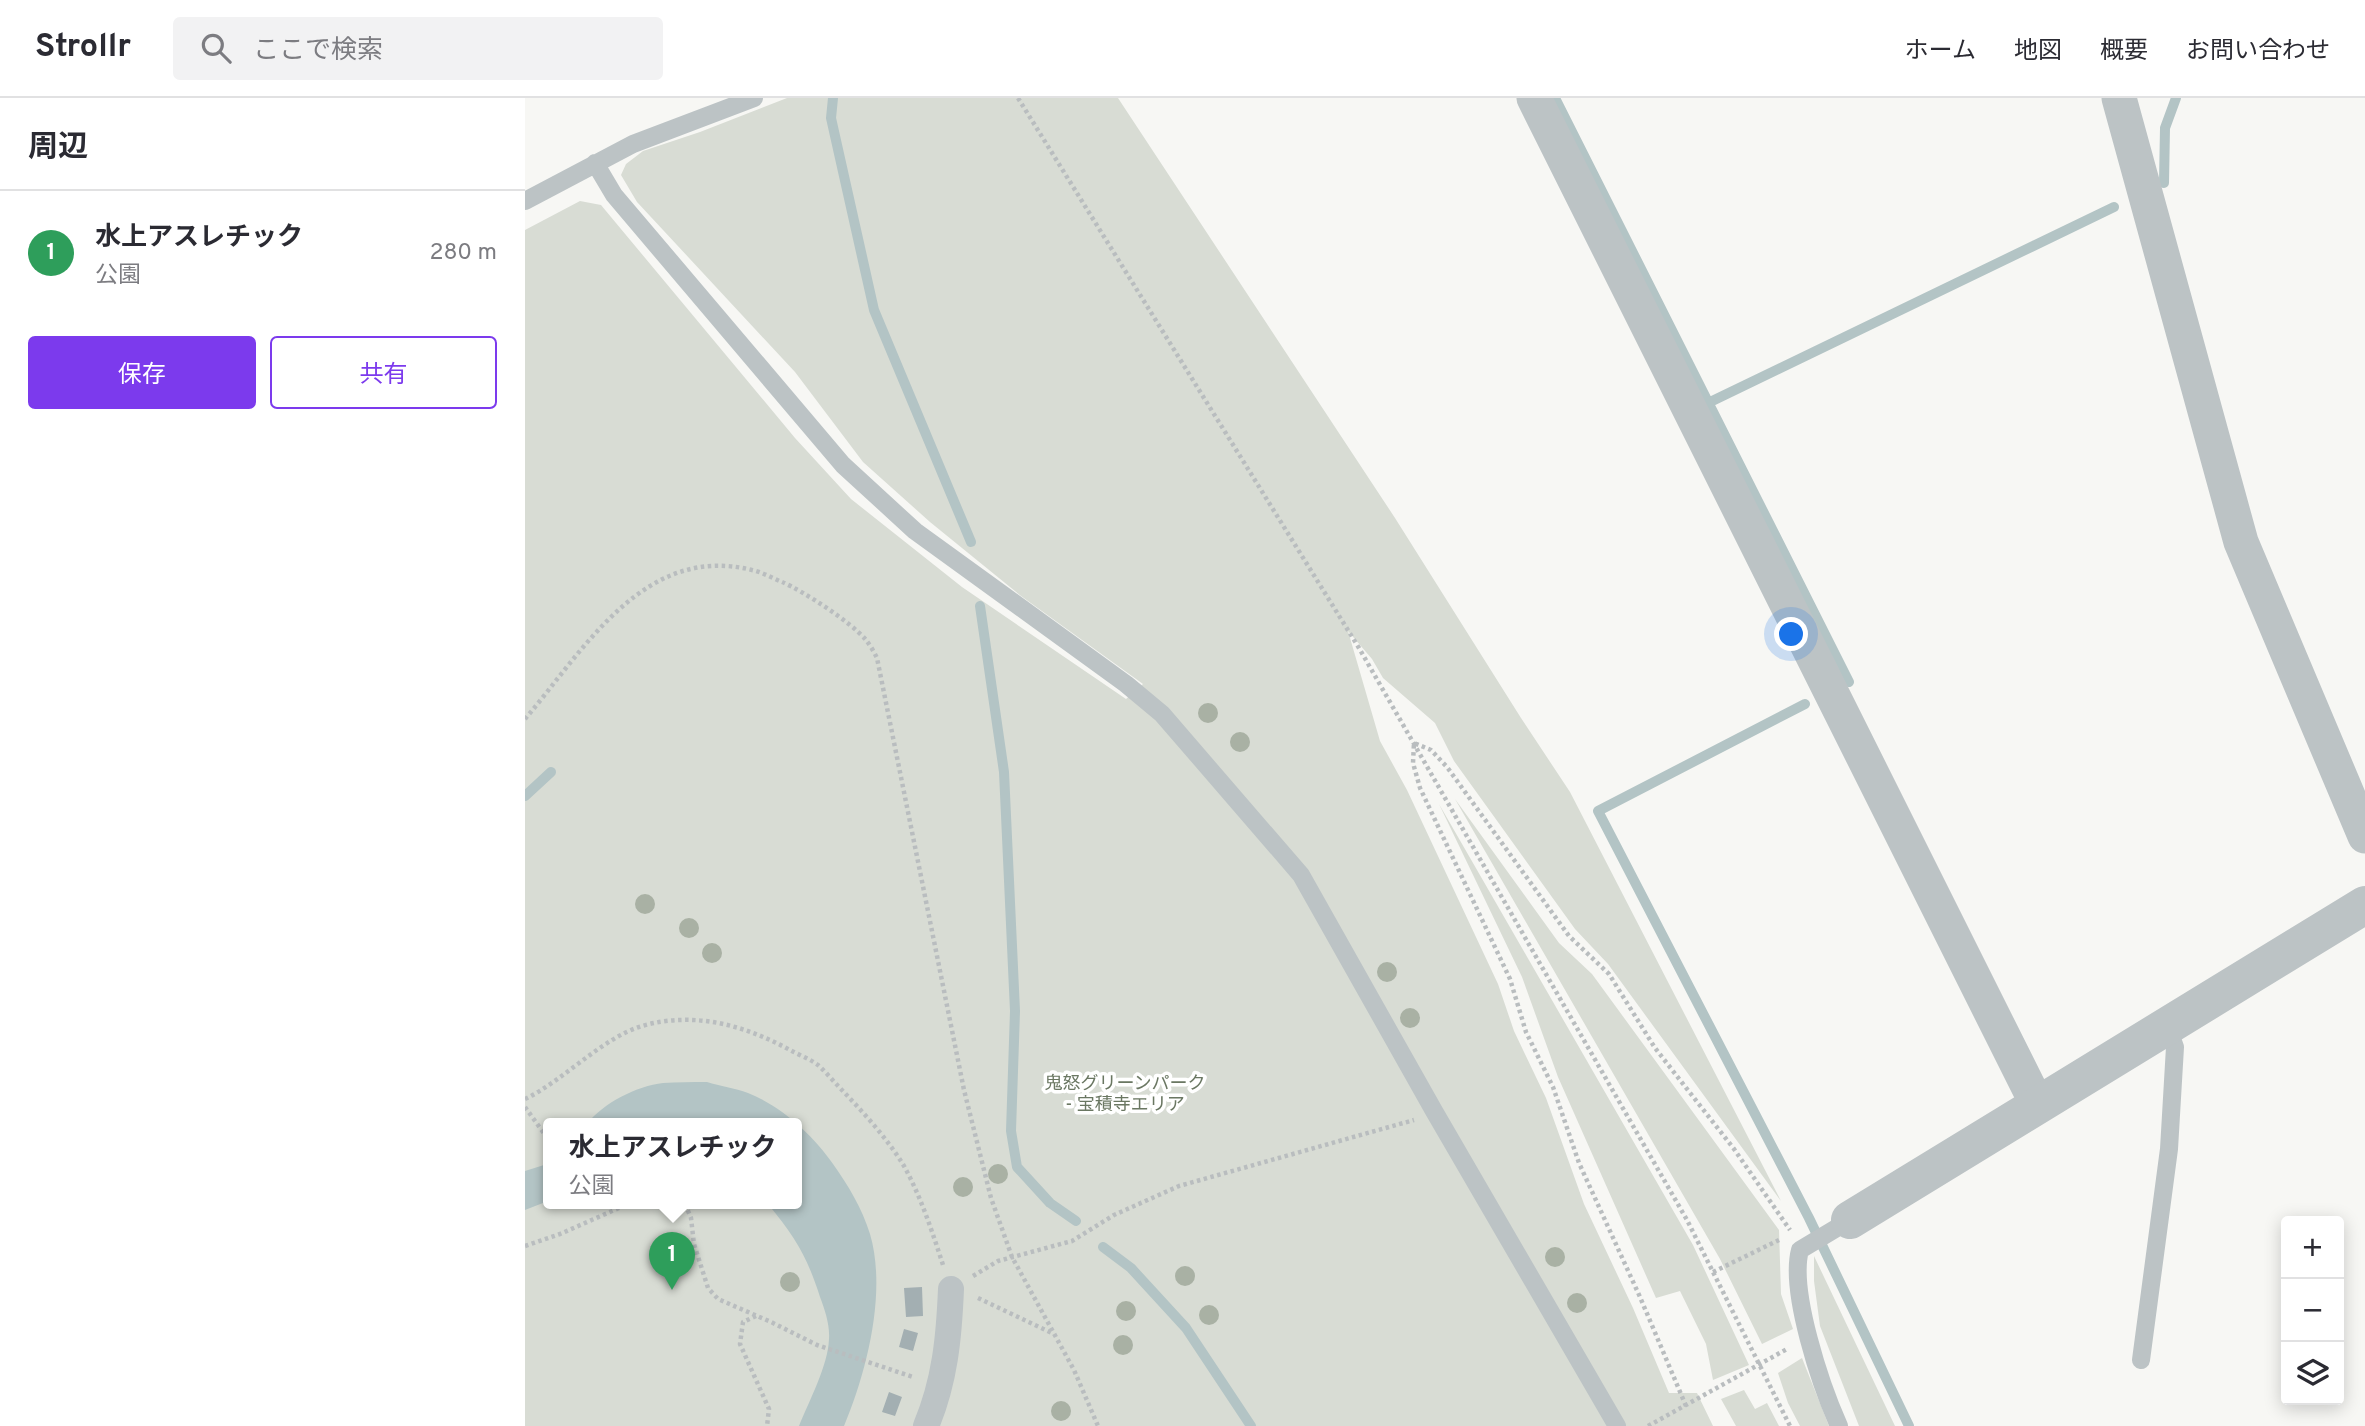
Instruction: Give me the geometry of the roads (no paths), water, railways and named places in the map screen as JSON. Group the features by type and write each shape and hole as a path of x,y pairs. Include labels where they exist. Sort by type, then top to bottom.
{"street":[{"path":"1534,98 2036,1104"},
{"path":"2119,98 2241,542 2365,836"},
{"path":"1842,1224 2365,905"},
{"path":"926,1426 941,1385 949,1339 951,1289"}],"lane":[{"path":"525,201 633,144 754,98"},
{"path":"594,163 614,195 843,465 915,531 1126,684 1162,714 1301,875 1616,1426"},
{"path":"2141,1360 2169,1149 2175,1047 2167,1025"},
{"path":"1839,1426 1831,1410 1803,1314 1797,1260 1800,1250 1842,1224"}],"waterway":[{"path":"833,98 831,118 874,310 971,542"},
{"path":"1555,98 1849,682"},
{"path":"2164,183 2165,128 2176,98"},
{"path":"1708,403 2114,207"},
{"path":"980,606 1004,772 1015,1011 1011,1131 1017,1167 1050,1203 1076,1221"},
{"path":"1805,704 1598,811 1809,1218 1909,1426"},
{"path":"525,796 551,772"},
{"path":"1103,1247 1131,1268 1186,1328 1251,1426"}],"place":[{"name":"水上アスレチック","path":"672,1290"}],"park label":[{"name":"鬼怒グリーンパーク - 宝積寺エリア","path":"1125,1094"}]}
